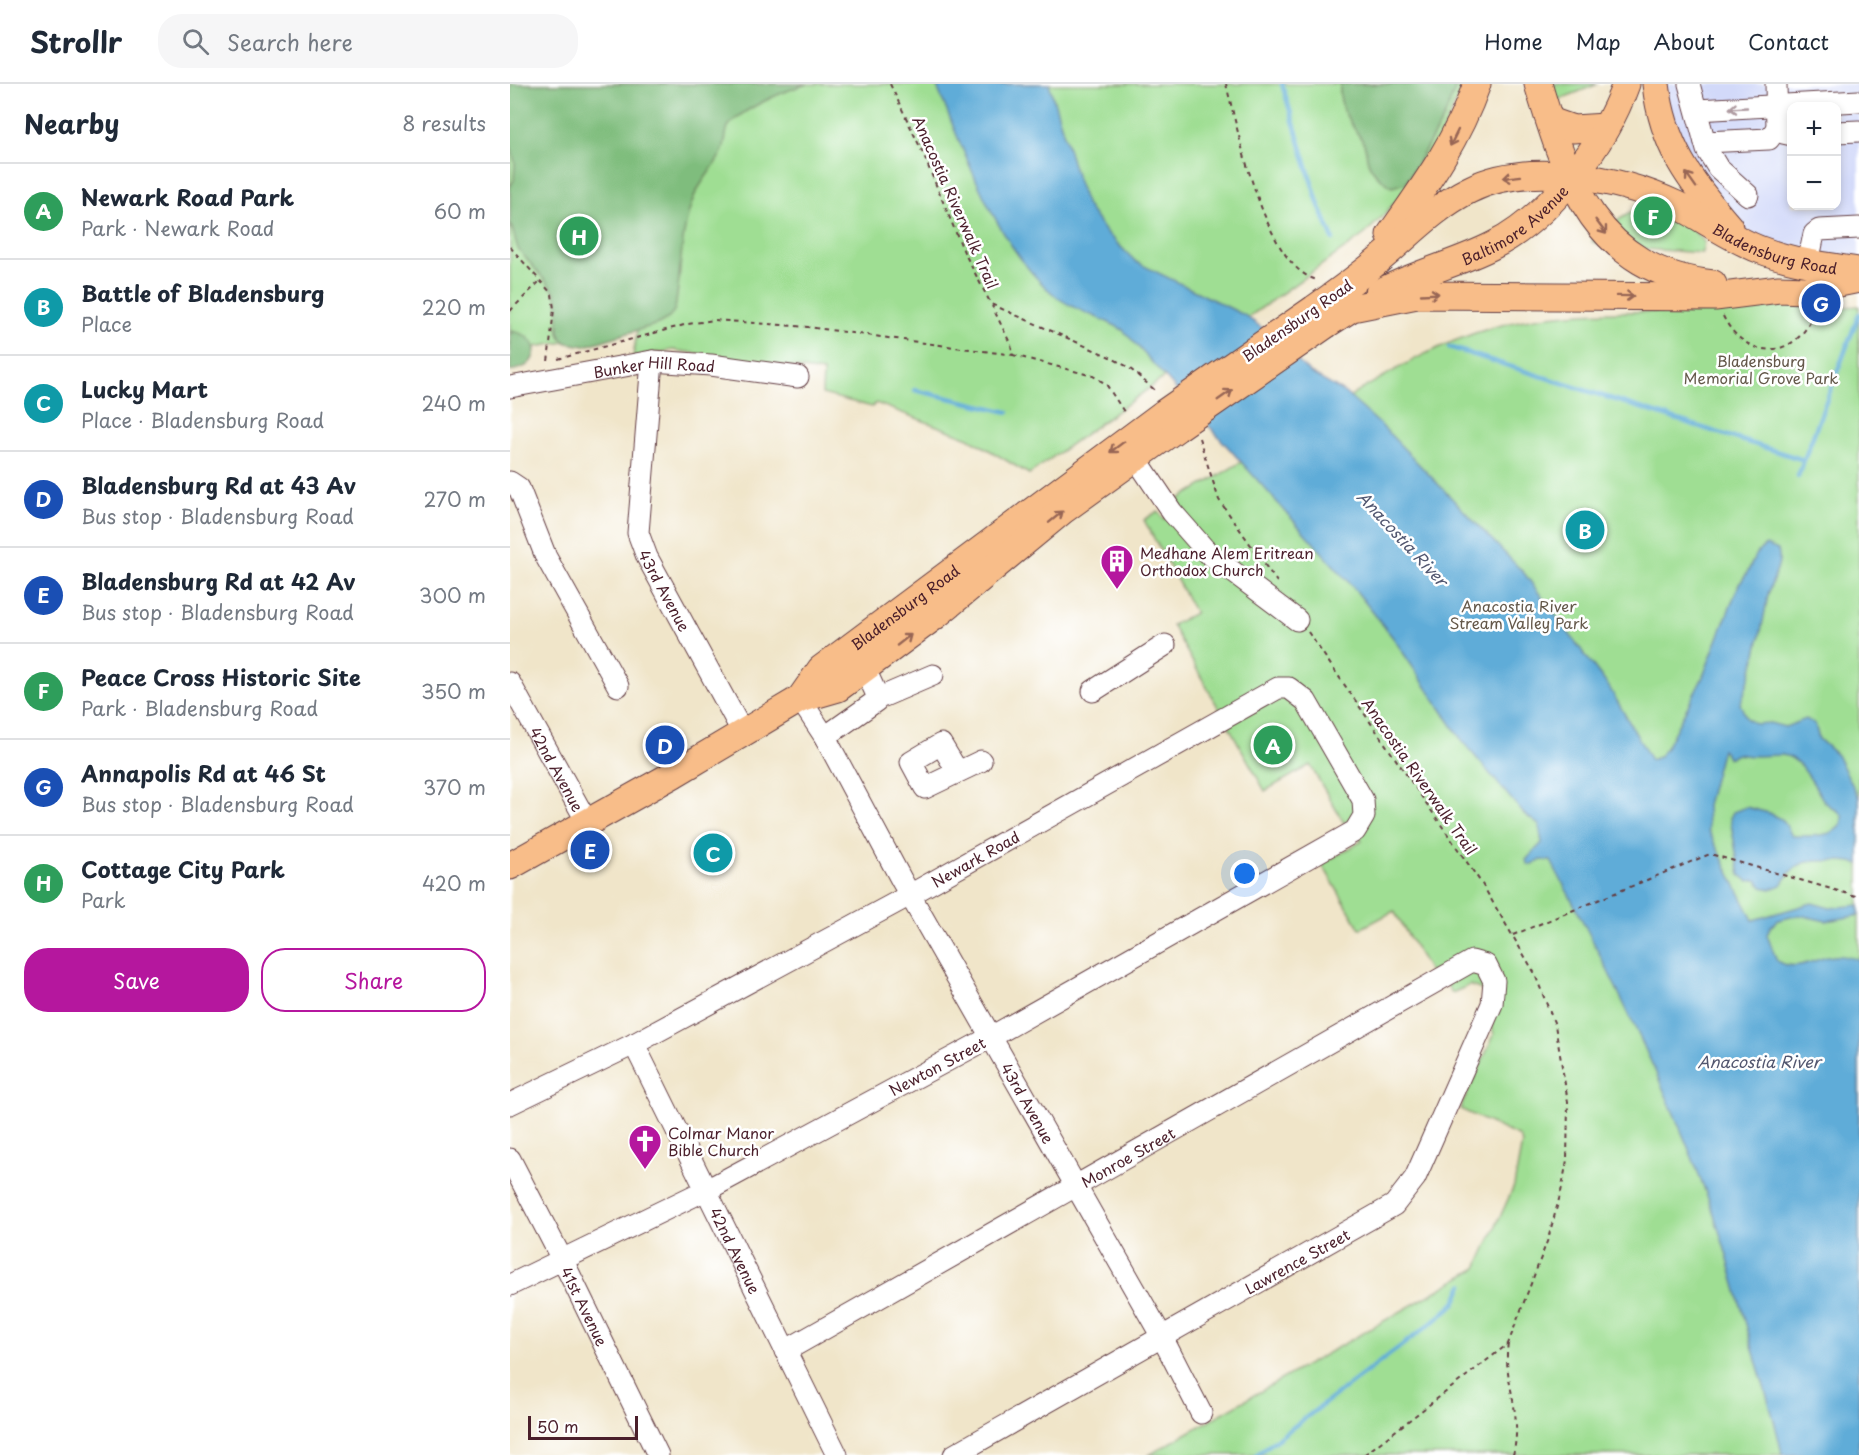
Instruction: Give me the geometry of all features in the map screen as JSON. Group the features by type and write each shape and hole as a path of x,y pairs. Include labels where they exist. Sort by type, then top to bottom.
{"main road":[{"path":"1363,273 1434,175 1455,136 1477,84"},
{"path":"1538,84 1570,177 1589,211 1618,247 1646,265 1699,283 1779,289"},
{"name":"Baltimore Avenue","path":"1347,299 1477,254 1510,237 1539,213 1570,177 1606,127 1626,84"},
{"path":"1656,84 1664,124 1681,166 1741,242"},
{"path":"1550,121 1573,129 1606,127"},
{"name":"Bladensburg Road","path":"510,866 800,699 838,688 1135,457 1174,417 1347,299 1363,273 1436,210 1481,184 1519,175 1570,177 1608,182 1656,196 1694,214 1741,242 1773,254 1808,263 1859,271"},
{"name":"Bladensburg Road","path":"1347,299 1386,300 1433,294 1698,297 1779,289 1805,290 1859,279"},
{"name":"Bladensburg Road","path":"800,699 821,669 1138,430 1174,417"}],"street":[{"path":"1689,84 1705,142 1718,168 1748,195"},
{"path":"1705,142 1769,138 1784,131 1776,105 1776,84"},
{"path":"1697,110 1859,101"},
{"path":"1841,132 1859,131"},
{"path":"1808,263 1814,234 1818,230 1859,228"},
{"name":"Bunker Hill Road","path":"510,387 652,361 711,365 798,377"},
{"name":"43rd Avenue","path":"652,361 638,533 647,557 743,733"},
{"path":"1135,457 1172,512 1208,553 1281,606 1302,625"},
{"path":"510,482 519,488 546,557 618,686"},
{"path":"1093,691 1165,645"},
{"path":"825,737 876,701 876,693 865,669"},
{"path":"876,693 884,696 933,675"},
{"name":"42nd Avenue","path":"510,683 587,822"},
{"name":"Newark Road","path":"510,1104 634,1044 910,895 1278,688 1289,688 1306,701 1363,800 1364,816 1355,831"},
{"name":"43rd Avenue","path":"800,699 825,737 910,895 1162,1337 1201,1413"},
{"path":"958,772 981,760"},
{"name":"Newton Street","path":"510,1285 706,1190 991,1037 1355,831"},
{"name":"Monroe Street","path":"785,1352 1077,1188 1472,961"},
{"name":"Lawrence Street","path":"954,1455 1377,1217 1406,1194 1492,1004 1494,981 1492,972 1479,961 1472,961"},
{"name":"42nd Avenue","path":"634,1044 837,1455"},
{"name":"41st Avenue","path":"510,1159 658,1455"}],"path":[{"name":"Anacostia Riverwalk Trail","path":"890,84 921,149 964,252 991,304 1128,367 1202,444 1220,500 1280,586"},
{"path":"1226,84 1261,204 1278,246 1298,271 1347,299"},
{"path":"510,247 552,294 547,357 549,365 563,357 627,342 688,324 714,320 808,327 1013,355 1093,376 1106,384 1117,397 1138,430"},
{"path":"510,311 540,281"},
{"path":"1722,314 1737,338 1755,348 1773,350 1790,344 1806,329 1817,303"},
{"path":"991,304 1011,345 1013,355"},
{"name":"Anacostia Riverwalk Trail","path":"1302,625 1462,855 1513,935 1546,998 1555,1025 1565,1077 1569,1132 1567,1160 1554,1221 1508,1344"},
{"path":"1513,935 1710,854 1859,897"},
{"path":"1364,1455 1508,1344"},
{"path":"1508,1344 1506,1356 1517,1414 1513,1455"}],"shaded area":[{"path":"1656,84 1859,84 1859,265 1758,247 1697,189"}],"green space":[{"path":"510,84 1462,84 1445,126 1423,165 1396,201 1365,234 1029,474 969,438 876,403 872,407 822,394 823,372 673,350 633,357 638,325 596,337 510,351"},
{"path":"510,84 808,84 777,95 753,107 728,127 723,150 697,191 689,211 683,239 675,309 669,318 658,324 585,346 567,343 562,339 559,333 558,303 555,292 518,249 510,221 510,187 514,180 515,163 510,142"},
{"path":"1340,84 1457,84 1444,118 1406,183 1392,187 1373,171 1363,142 1343,108"},
{"path":"1542,84 1598,84 1548,104"},
{"path":"1653,199 1667,201 1704,242 1702,253 1604,246 1592,242 1594,236 1600,231"},
{"name":"Anacostia River Stream Valley Park","path":"1814,303 1813,309 1859,306 1859,1455 1149,1455 1477,1268 1514,1186 1522,1143 1520,1137 1460,1109 1494,1035 1484,991 1470,985 1452,993 1437,969 1430,973 1394,911 1360,929 1322,864 1362,841 1349,821 1344,823 1310,765 1265,791 1172,625 1195,613 1144,520 1158,511 1164,519 1179,511 1174,502 1395,370 1466,336 1519,321 1569,314 1723,311 1723,308"},
{"path":"511,331 526,336 535,349 533,359 527,365 510,371"}],"water":[{"name":"Anacostia River","path":"936,84 1049,84 1087,206 1106,232 1136,262 1244,315 1268,332 1310,373 1344,392 1382,426 1524,573 1609,687 1651,760 1658,757 1666,748 1702,679 1739,584 1754,558 1766,545 1778,550 1778,566 1768,595 1754,663 1740,704 1747,719 1756,724 1770,723 1785,727 1806,719 1815,724 1819,739 1837,755 1859,798 1859,864 1844,861 1807,862 1791,871 1781,885 1771,889 1762,887 1757,880 1748,881 1740,875 1730,818 1733,812 1746,807 1769,813 1783,820 1792,836 1832,832 1841,823 1842,815 1824,801 1801,767 1789,757 1782,755 1737,754 1728,758 1722,749 1707,805 1708,830 1753,920 1812,903 1830,908 1859,905 1859,915 1855,916 1826,921 1799,915 1779,920 1770,927 1767,935 1777,961 1792,966 1834,956 1859,959 1859,1455 1782,1455 1772,1412 1717,1224 1669,1102 1613,981 1551,861 1542,860 1529,865 1526,860 1542,843 1539,825 1524,814 1463,742 1394,639 1353,587 1123,330 1057,297 1017,254 985,199"}],"waterway":[{"path":"1282,84 1318,203 1333,239"},
{"path":"1798,476 1859,314"},
{"path":"1449,347 1804,460"},
{"path":"915,390 1008,412"},
{"path":"1256,1455 1437,1319 1455,1303 1463,1285"}],"place":[{"name":"Peace Cross Historic Site","path":"1653,216"},
{"name":"Cottage City Park","path":"579,236"},
{"name":"Annapolis Rd at 46 St","path":"1821,303"},
{"name":"Battle of Bladensburg","path":"1585,530"},
{"name":"Medhane Alem Eritrean Orthodox Church","path":"1117,590"},
{"name":"Bladensburg Rd at 43 Av","path":"665,745"},
{"name":"Newark Road Park","path":"1273,745"},
{"name":"Bladensburg Rd at 42 Av","path":"590,850"},
{"name":"Lucky Mart","path":"713,853"},
{"name":"Colmar Manor Bible Church","path":"645,1170"}],"park label":[{"name":"Bladensburg Memorial Grove Park","path":"1761,368"}]}
